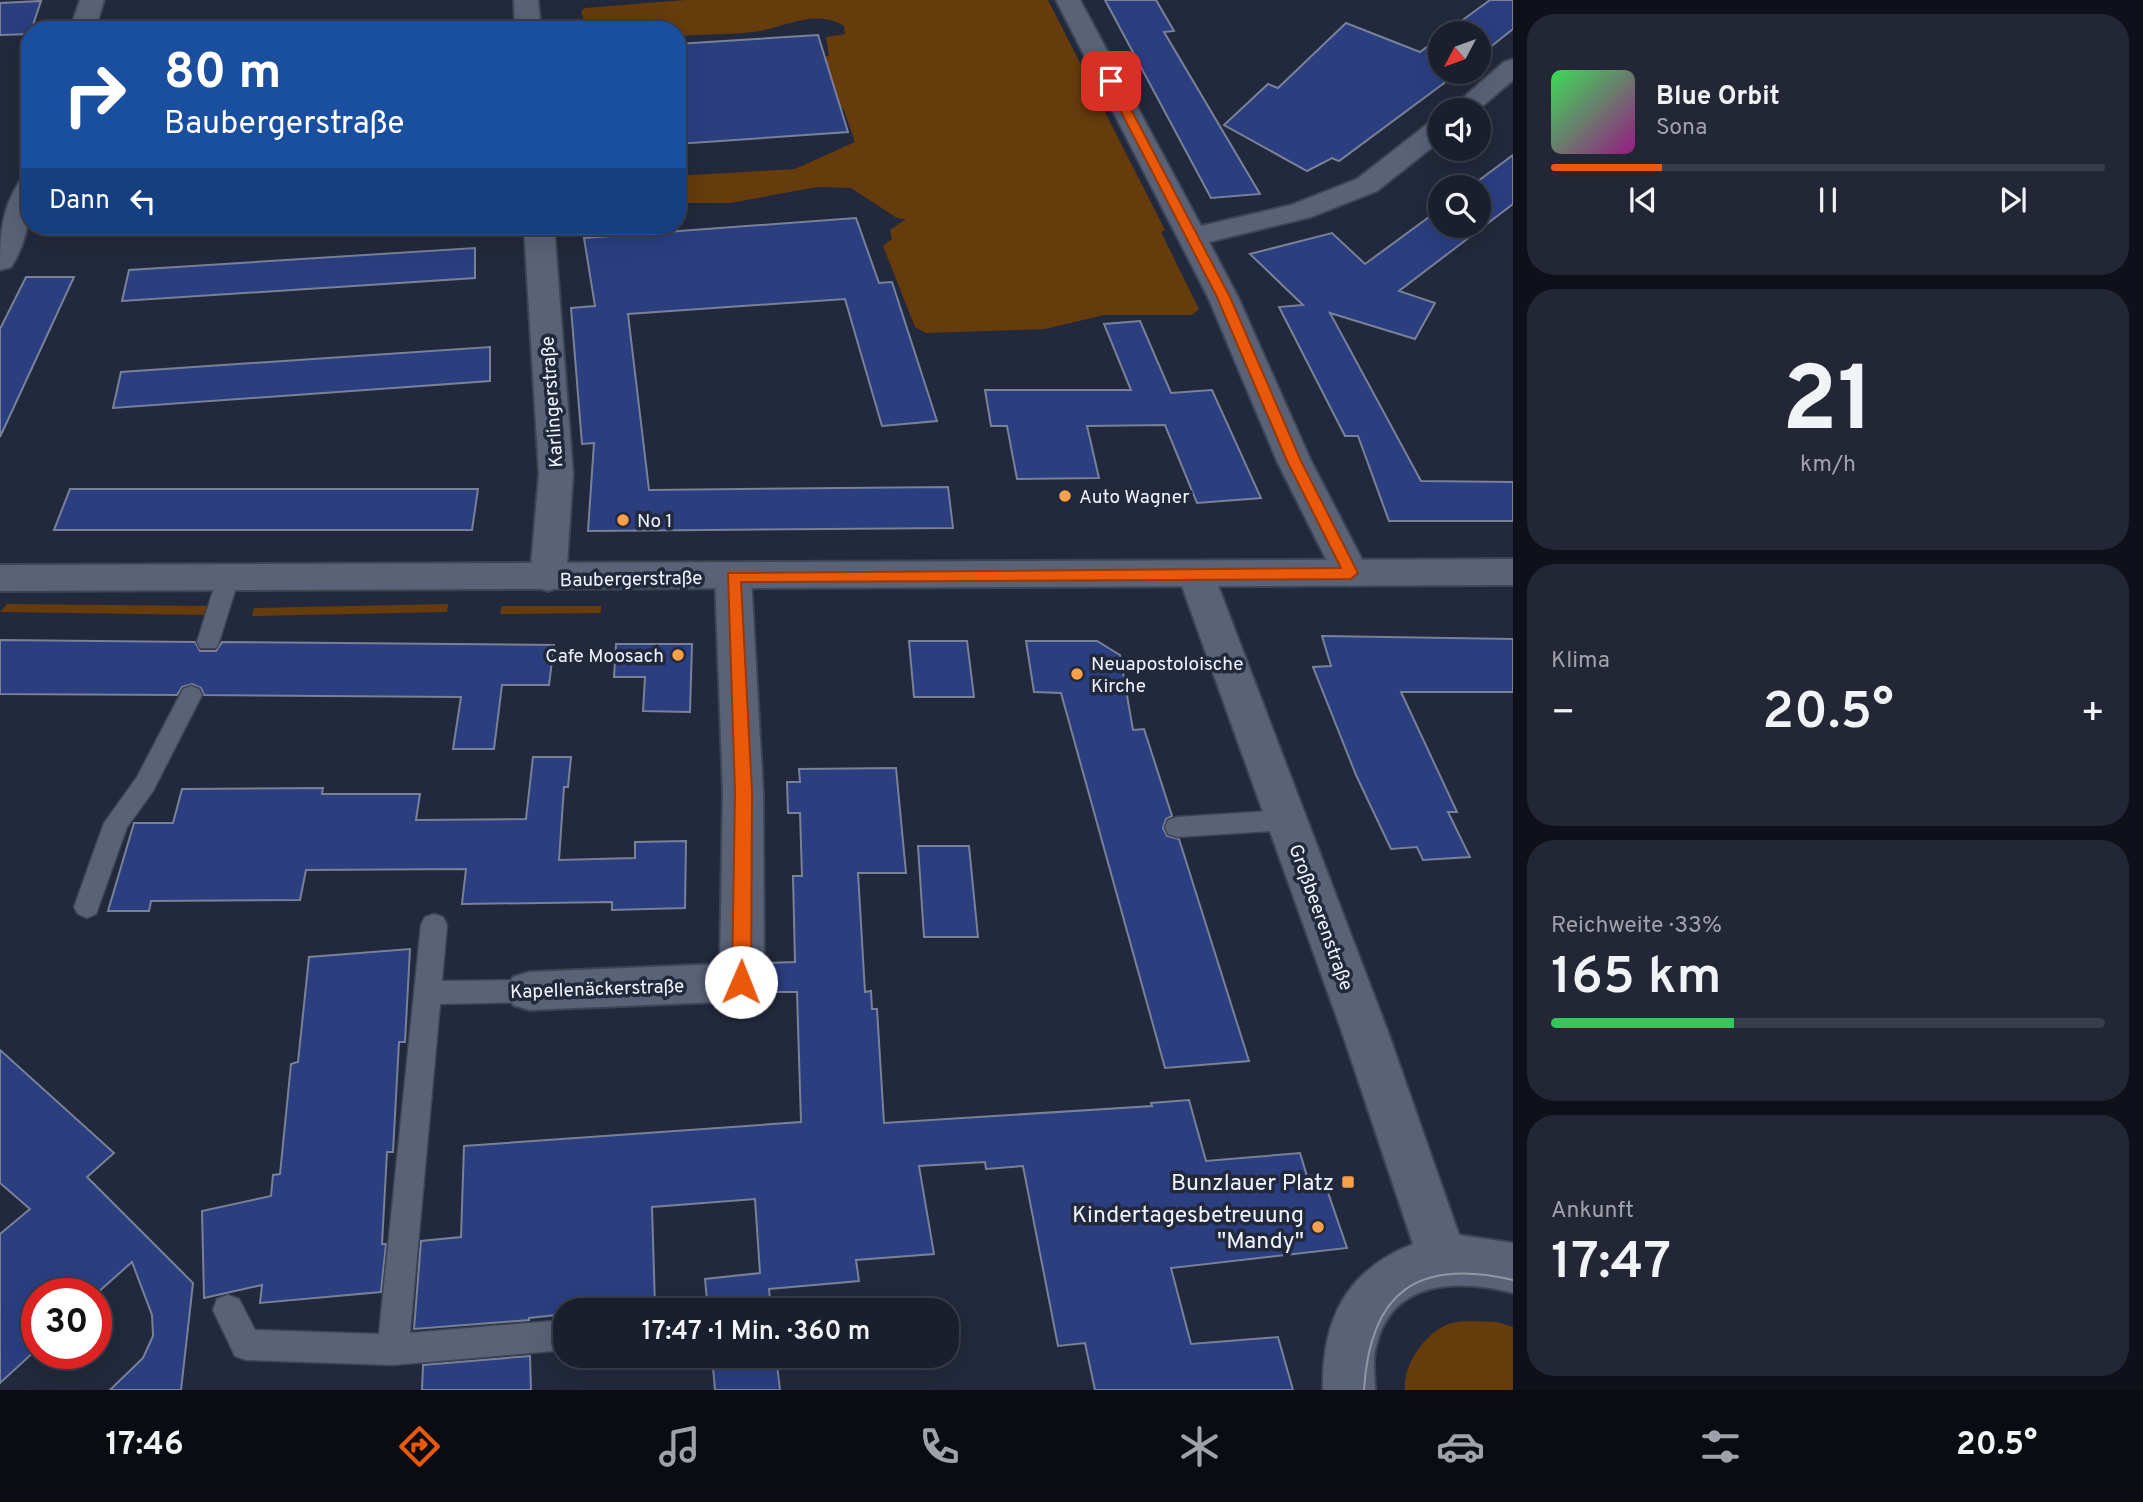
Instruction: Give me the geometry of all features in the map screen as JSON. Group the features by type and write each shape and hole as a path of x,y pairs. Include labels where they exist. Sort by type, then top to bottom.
{"street":[{"path":"85,21 92,0"},
{"path":"526,0 527,21"},
{"path":"1068,0 1223,297 1294,461 1351,573"},
{"path":"1476,98 1513,67"},
{"path":"1193,237 1301,211 1367,185 1428,137"},
{"path":"0,261 21,209"},
{"name":"Karlingerstraße","path":"540,235 556,474 548,578"},
{"name":"Baubergerstraße","path":"0,578 548,578 1513,572"},
{"name":"Großbeerenstraße","path":"1196,575 1365,1032 1443,1261"},
{"name":"Kapellenäckerstraße","path":"529,991 741,982 743,792 733,577"},
{"path":"1349,1390 1349,1348 1361,1316 1378,1291 1406,1269 1443,1261 1482,1259 1513,1268"}],"lane":[{"path":"208,642 228,578"},
{"path":"87,907 116,823 145,784 191,695"},
{"path":"1177,827 1286,820"},
{"path":"393,1350 425,993 434,925"},
{"name":"Kapellenäckerstraße","path":"425,993 529,991"},
{"path":"228,1310 246,1345 393,1350 553,1336"}],"shaded area":[{"path":"686,0 1048,0 1165,230 1161,232 1199,309 1192,315 1104,315 1045,329 926,333 915,327 883,246 892,239 890,230 906,219 897,218 851,188 817,187 730,203 686,203 686,175 795,169 855,142 843,108 796,102 782,61 829,56 826,37 845,34 844,26 834,21 813,19 760,31 686,36 686,21 584,21 581,11 585,8"},
{"path":"7,604 213,606 211,615 0,612"},
{"path":"448,604 447,612 252,616 254,608"},
{"path":"502,606 601,606 601,613 500,614"},
{"path":"1458,1322 1497,1322 1513,1327 1513,1390 1405,1390 1405,1380 1412,1359 1435,1332"}],"building":[{"path":"1105,0 1156,0 1174,31 1164,32 1260,194 1211,198"},
{"path":"1490,0 1513,0 1513,29 1491,46 1491,21 1461,21"},
{"path":"41,1 34,21 21,21 21,34 0,35 0,3"},
{"path":"1346,23 1420,52 1428,46 1428,84 1443,84 1339,161 1332,158 1307,171 1224,125 1268,84 1278,88"},
{"path":"818,35 848,132 686,143 686,43"},
{"path":"1513,155 1513,204 1491,221 1491,175 1486,175"},
{"path":"856,218 879,283 892,282 937,421 882,426 845,299 628,314 649,490 948,487 953,528 588,531 594,443 582,444 571,308 595,306 584,238 686,235 686,230"},
{"path":"1428,218 1428,238 1468,238 1399,291 1435,303 1415,339 1330,313 1421,481 1513,482 1513,521 1389,521 1358,436 1345,436 1279,307 1303,305 1250,254 1332,233 1365,264"},
{"path":"475,248 475,278 122,301 129,270"},
{"path":"26,277 74,277 0,437 0,329"},
{"path":"1140,321 1171,393 1212,390 1261,498 1197,503 1165,425 1087,426 1099,478 1017,479 1007,426 991,426 985,390 1131,390 1104,324"},
{"path":"490,347 490,381 113,408 121,372"},
{"path":"70,489 478,489 472,530 54,530"},
{"path":"1322,636 1513,639 1513,692 1401,692 1457,812 1448,812 1470,857 1423,860 1417,847 1391,849 1356,775 1313,667 1331,666"},
{"path":"0,640 195,642 200,651 216,651 222,642 554,645 549,685 502,685 494,749 453,749 461,697 204,695 201,688 192,684 182,687 177,695 0,694"},
{"path":"909,641 967,641 974,697 914,697"},
{"path":"1026,641 1097,641 1120,655 1133,730 1144,729 1172,816 1166,819 1163,828 1167,836 1179,839 1249,1061 1165,1068 1061,693 1034,692"},
{"path":"616,644 692,644 690,712 643,711 645,677 614,677"},
{"path":"533,757 571,757 568,787 564,787 559,860 635,858 635,842 686,841 685,908 612,910 612,902 462,904 466,869 306,870 300,900 151,901 149,911 108,911 134,823 173,823 182,789 323,788 322,794 420,794 416,820 526,819"},
{"path":"896,768 906,873 858,873 865,992 871,991 872,1009 877,1009 884,1123 1152,1106 1151,1103 1189,1100 1206,1161 1300,1153 1307,1176 1322,1175 1347,1248 1171,1268 1191,1344 1278,1337 1293,1390 1095,1390 1085,1343 1058,1346 1023,1166 986,1169 985,1162 919,1166 934,1254 856,1260 859,1281 769,1289 770,1298 707,1298 705,1279 760,1273 755,1199 652,1207 655,1298 553,1298 553,1315 529,1320 414,1329 421,1241 461,1237 464,1146 801,1122 797,992 763,992 767,982 767,963 795,962 793,876 802,876 800,813 788,813 787,782 800,782 799,769"},
{"path":"918,846 969,846 978,937 924,937"},
{"path":"410,949 405,1042 399,1042 393,1152 387,1152 382,1244 386,1244 381,1292 260,1303 262,1285 204,1298 202,1211 271,1196 273,1175 280,1174 291,1064 298,1062 309,957"},
{"path":"0,1050 114,1153 87,1177 193,1283 181,1390 110,1390 143,1358 153,1336 152,1315 132,1262 112,1280 21,1278 21,1364 0,1383 0,1234 30,1209 0,1183"},
{"path":"530,1356 531,1390 422,1390 423,1365"},
{"path":"713,1368 777,1368 780,1390 715,1390"}],"tram line":[{"path":"1364,1390 1368,1356 1376,1328 1389,1306 1405,1290 1426,1279 1450,1274 1480,1274 1513,1280"}],"place":[{"name":"Auto Wagner","path":"1065,496"},
{"name":"No 1","path":"623,520"},
{"name":"Cafe Moosach","path":"678,655"},
{"name":"Neuapostoloische Kirche","path":"1077,674"},
{"name":"Bunzlauer Platz","path":"1348,1182"},
{"name":"Kindertagesbetreuung \"Mandy\"","path":"1318,1227"}],"route":[{"path":"741,982 743,792 733,577 1351,573 1294,461 1223,297 1111,81"}]}
